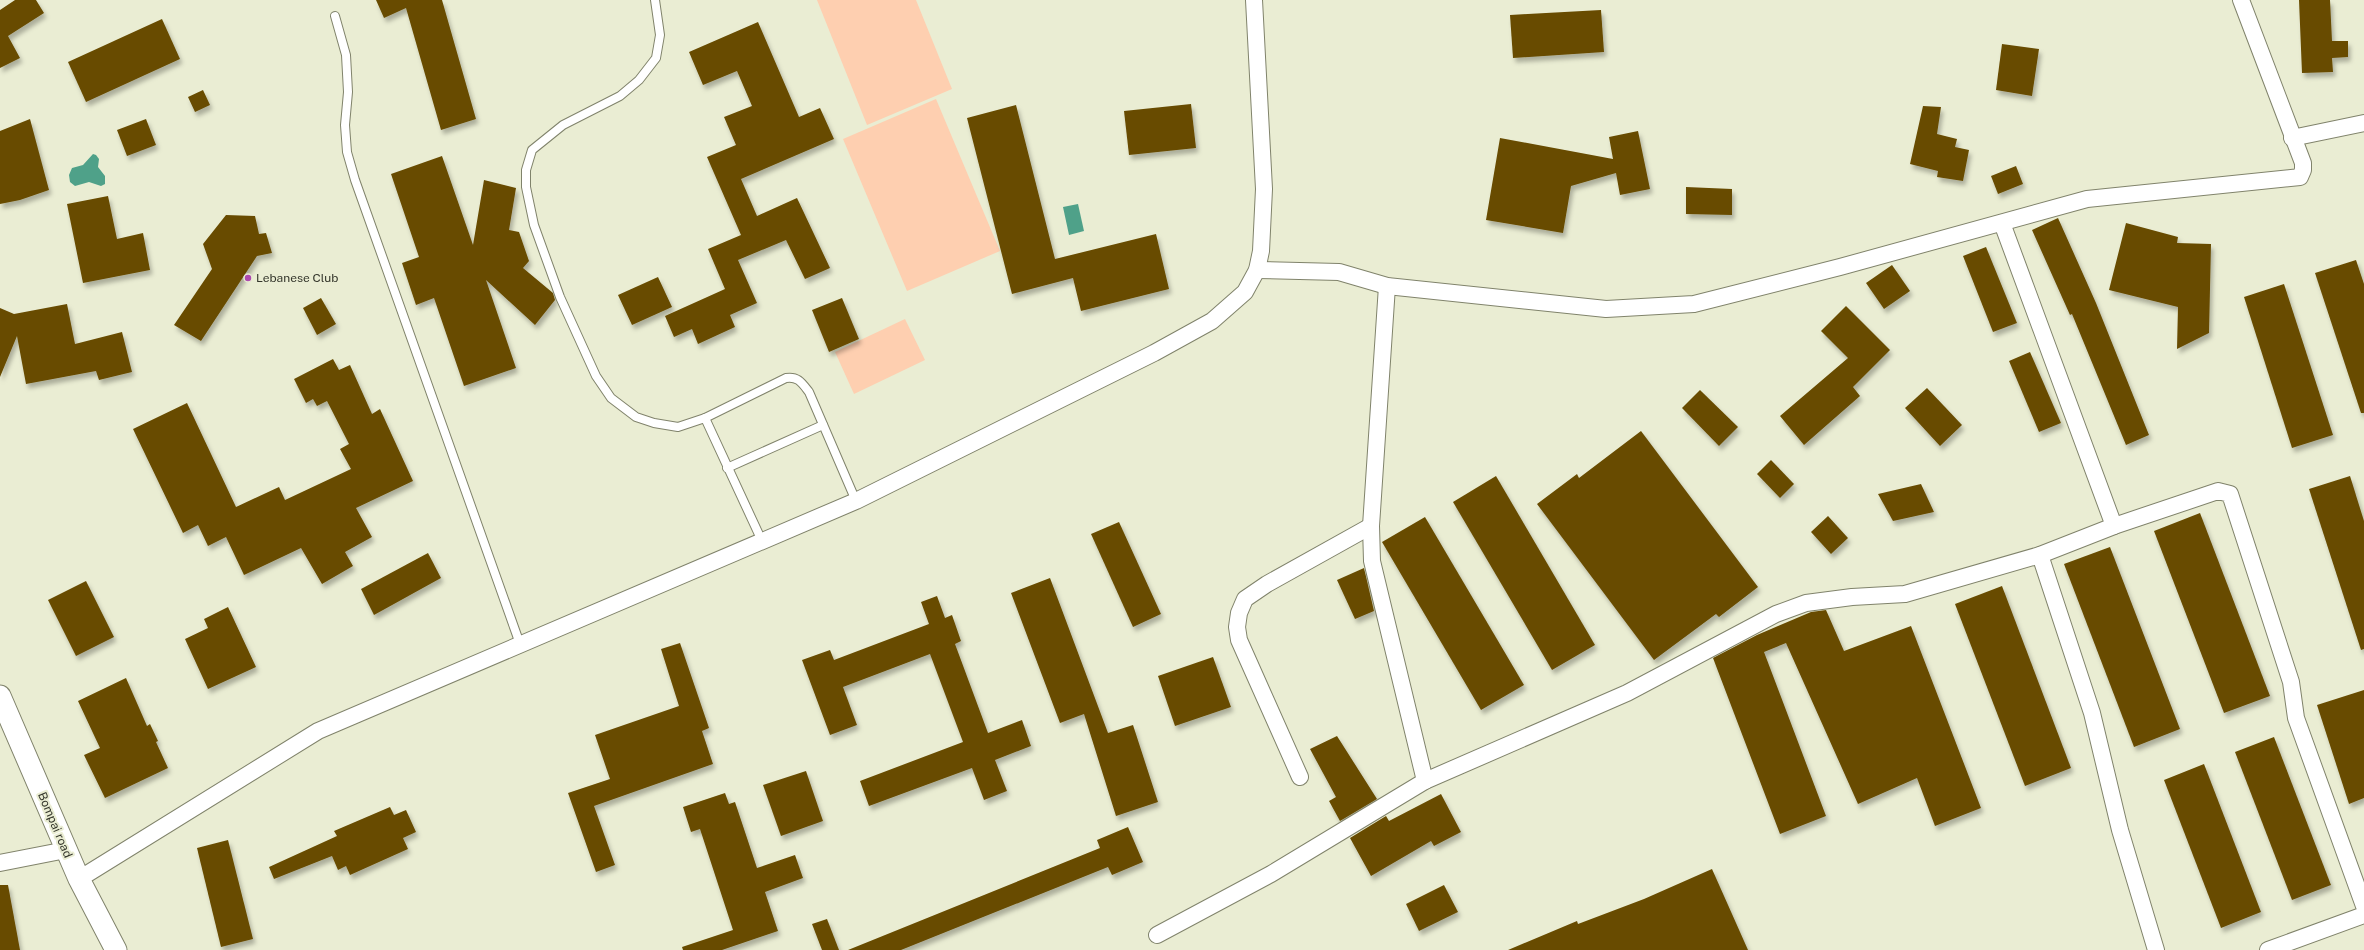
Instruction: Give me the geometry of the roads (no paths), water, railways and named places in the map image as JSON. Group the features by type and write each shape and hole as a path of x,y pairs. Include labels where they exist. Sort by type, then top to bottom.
{"street":[{"path":"79,879 318,731 856,500 1154,353 1212,321 1245,292 1257,270 1261,251 1264,189 1254,0"},
{"path":"1257,270 1339,272 1387,286 1606,309 1694,304 2002,223 2087,198 2300,177 2303,170 2303,162 2292,138 2241,0"},
{"path":"2292,138 2364,123"},
{"path":"2002,223 2114,526"},
{"path":"1387,286 1371,526 1372,561 1426,781"},
{"path":"1157,935 1270,874 1426,781 1627,693 1776,614 1806,603 1852,597 1905,594 2040,555 2114,526 2218,491 2230,494 2291,682 2296,718 2364,906"},
{"path":"1300,777 1239,640 1237,627 1239,613 1245,600 1266,584 1371,526"},
{"path":"2040,555 2092,713 2120,830 2156,950"},
{"name":"Bompai road","path":"0,696 79,879 116,950"},
{"path":"0,863 66,850"},
{"path":"2268,950 2364,915"}],"lane":[{"path":"655,0 660,35 656,58 639,80 620,96 563,125 532,150 526,170 526,187 534,225 560,297 596,376 611,398 636,417 654,423 678,427 705,418 786,378 793,377 801,381 809,392 856,500"},
{"path":"334,16 346,54 348,92 345,125 347,152 355,180 520,644"},
{"path":"705,418 762,541"},
{"path":"728,468 823,425"}],"water":[{"path":"93,154 99,159 98,167 105,176 105,184 101,186 89,182 75,186 70,182 69,175 72,168 83,165"},
{"path":"1078,204 1084,231 1069,235 1063,207"}],"place":[{"name":"Lebanese Club","path":"248,278"}]}
